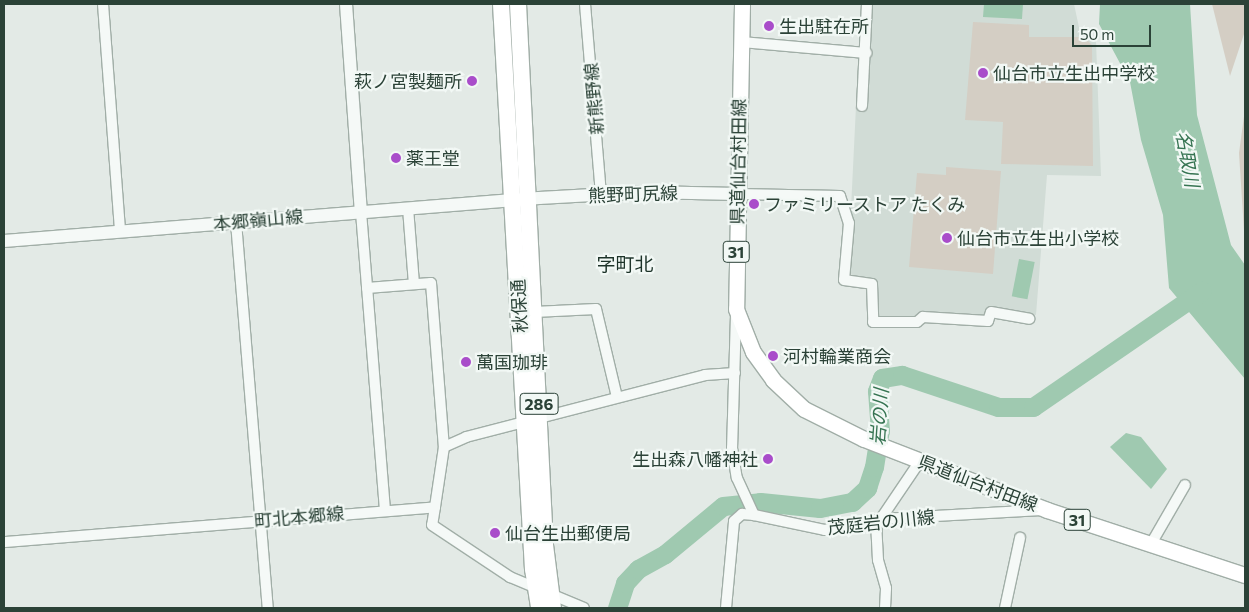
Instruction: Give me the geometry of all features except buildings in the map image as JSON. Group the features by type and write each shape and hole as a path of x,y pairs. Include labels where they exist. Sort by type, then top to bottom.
{"highway":[{"name":"秋保通","path":"501,4 534,312 532,420 552,602"},
{"name":"秋保通","path":"518,4 521,199 532,420 535,590 539,608"}],"main road":[{"name":"県道仙台村田線","path":"742,4 736,194 736,309 753,352 773,380 804,409 864,439 1048,510 1245,575"}],"street":[{"path":"103,4 120,231"},
{"path":"346,4 385,509"},
{"name":"新熊野線","path":"585,4 601,195"},
{"path":"862,106 867,53 867,4"},
{"path":"740,42 867,53"},
{"path":"736,194 840,196 849,223 844,280 872,284 872,322 916,322 923,317 988,321 991,312 1029,319"},
{"name":"熊野町尻線","path":"521,199 601,195 736,194"},
{"name":"本郷嶺山線","path":"4,241 521,199"},
{"path":"408,208 414,284"},
{"path":"236,222 268,608"},
{"path":"367,288 431,283 444,447 432,525 552,602 581,607"},
{"path":"534,312 596,309 617,397"},
{"path":"726,608 734,521 742,514 752,512 737,478 732,448 736,309"},
{"path":"444,447 466,437 617,397 735,372"},
{"path":"885,608 886,588 878,560 876,526 882,519 915,459"},
{"path":"1151,544 1185,484"},
{"name":"町北本郷線","path":"4,542 385,509 435,507"},
{"name":"茂庭岩の川線","path":"752,512 825,530 882,519 1048,510"},
{"path":"1005,608 1020,538"}],"shaded area":[{"path":"870,4 1074,4 1080,32 1089,31 1096,41 1101,176 1047,175 1036,315 990,309 986,319 876,319 876,280 854,277 848,270 856,106 866,107"},
{"path":"1212,4 1245,4 1245,31 1230,76"},
{"path":"973,22 1029,25 1029,37 1084,37 1092,45 1093,166 1001,164 1003,122 965,120"},
{"path":"1245,109 1245,246 1239,153"},
{"path":"946,167 1001,171 993,274 909,267 917,173 946,175"}],"water":[{"path":"984,4 1023,4 1022,19 983,17"},
{"name":"名取川","path":"1100,4 1190,4 1197,115 1231,245 1245,265 1245,379 1169,288 1163,215 1141,140 1130,82 1099,24"},
{"path":"1019,259 1035,262 1027,299 1012,296"},
{"path":"1126,433 1141,437 1167,469 1151,489 1110,447"}],"waterway":[{"name":"岩の川","path":"617,608 625,583 638,569 665,554 723,506 760,502 820,508 852,502 867,488 874,467 880,431 877,391 882,378 902,375 998,407 1033,407 1202,291"}],"place":[{"name":"生出駐在所","path":"769,26"},
{"name":"仙台市立生出中学校","path":"983,73"},
{"name":"萩ノ宮製麺所","path":"472,81"},
{"name":"薬王堂","path":"396,158"},
{"name":"ファミリーストア たくみ","path":"754,204"},
{"name":"仙台市立生出小学校","path":"947,238"},
{"name":"河村輪業商会","path":"773,356"},
{"name":"萬国珈琲","path":"466,362"},
{"name":"生出森八幡神社","path":"768,459"},
{"name":"仙台生出郵便局","path":"495,533"}],"district":[{"name":"字町北","path":"625,264"}]}
